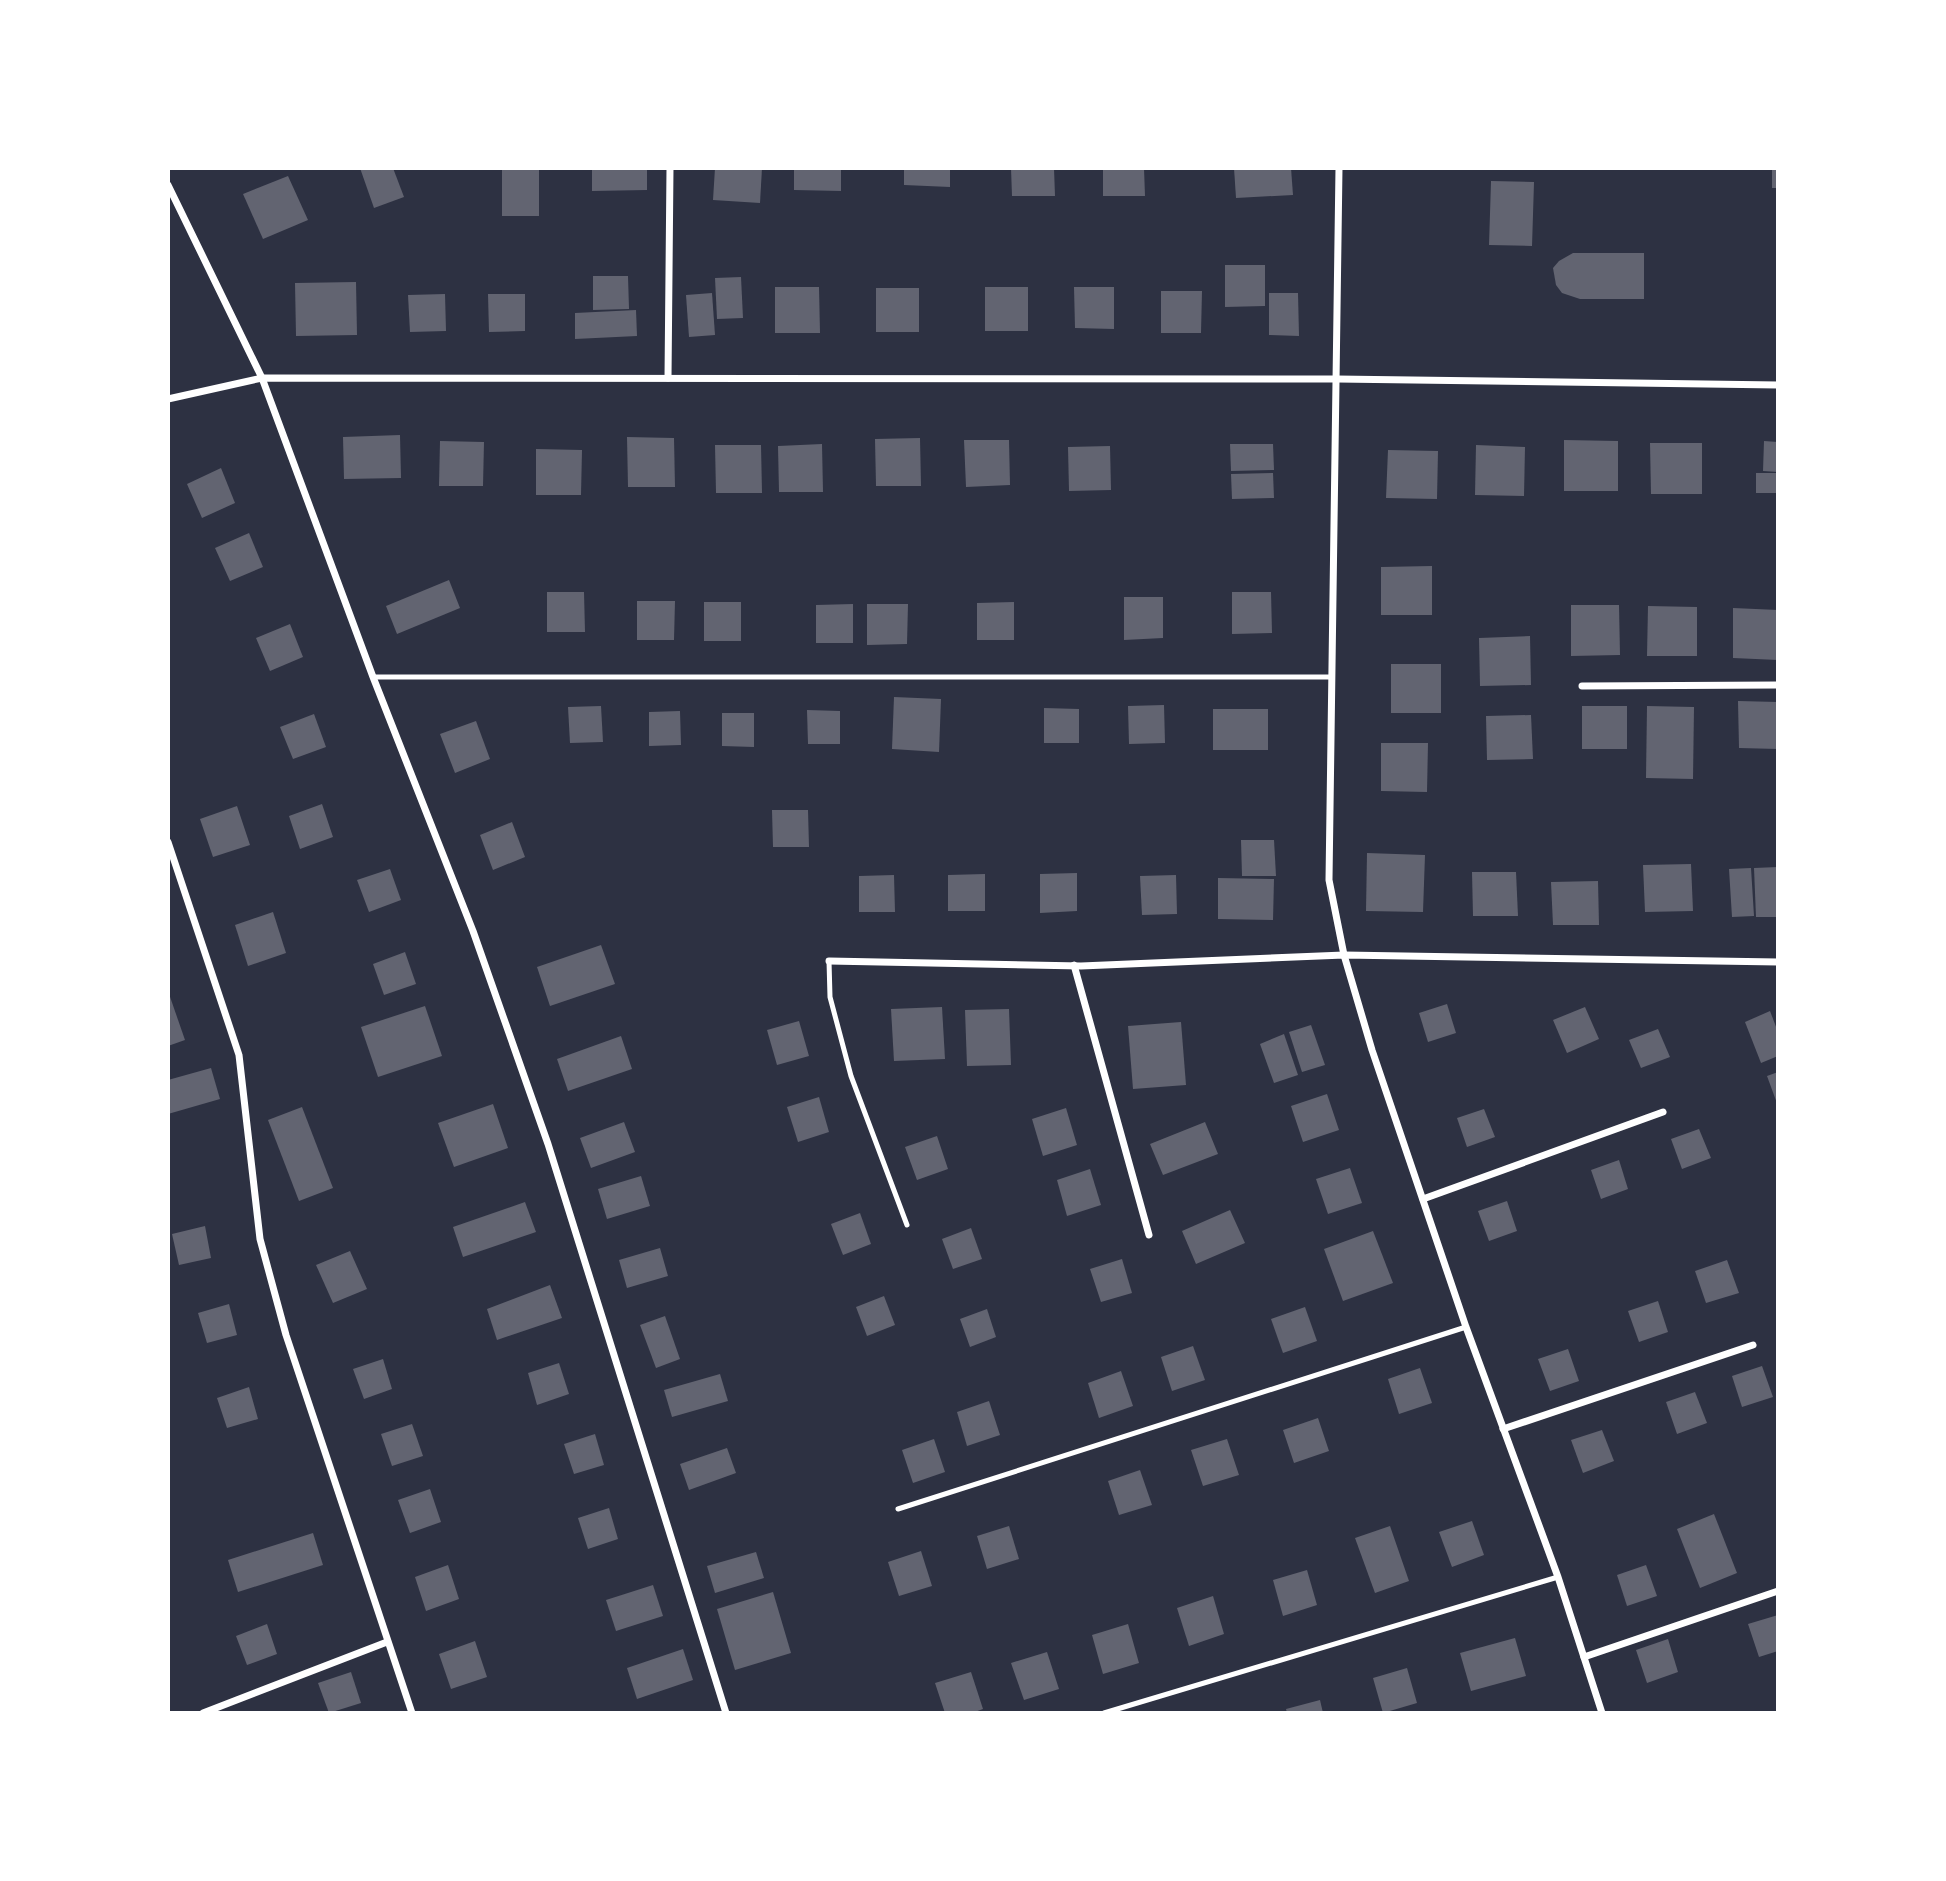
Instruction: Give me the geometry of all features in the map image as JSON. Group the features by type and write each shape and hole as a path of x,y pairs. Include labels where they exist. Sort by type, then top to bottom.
{"street":[{"path":"668,378 670,168"},
{"path":"1339,168 1329,880 1344,955 1372,1050 1466,1327 1558,1577 1602,1713"},
{"path":"168,185 261,378 472,931 548,1144 726,1713"},
{"path":"168,399 261,378 1337,379 1778,385"},
{"path":"1582,686 1778,685"},
{"path":"168,842 239,1055 260,1239 286,1335 412,1713"},
{"path":"829,961 1074,965 1344,955 1778,962"},
{"path":"1074,965 1149,1235"},
{"path":"1423,1199 1663,1112"},
{"path":"1503,1429 1753,1345"},
{"path":"1584,1657 1778,1591"},
{"path":"203,1713 387,1642"}],"lane":[{"path":"373,677 1332,677"},
{"path":"829,961 830,997 851,1076 907,1224"},
{"path":"898,1509 1466,1327"},
{"path":"1104,1713 1558,1577"}],"building":[{"path":"360,168 393,168 404,197 374,208"},
{"path":"502,168 539,168 539,216 502,216"},
{"path":"592,168 647,168 647,190 592,191"},
{"path":"715,168 762,168 760,203 713,200"},
{"path":"794,168 841,168 841,191 794,190"},
{"path":"904,168 950,168 950,187 904,185"},
{"path":"1011,168 1054,168 1055,196 1012,196"},
{"path":"1103,168 1144,168 1145,196 1103,196"},
{"path":"1234,168 1291,168 1293,195 1236,198"},
{"path":"1772,168 1778,168 1778,188 1772,188"},
{"path":"288,176 308,220 263,239 243,194"},
{"path":"1491,181 1534,182 1532,246 1489,245"},
{"path":"1573,253 1644,253 1644,299 1580,299 1562,293 1556,285 1553,268"},
{"path":"1225,265 1265,265 1265,306 1225,307"},
{"path":"593,276 628,276 629,309 593,310"},
{"path":"741,277 743,318 717,319 715,278"},
{"path":"356,282 357,335 296,336 295,283"},
{"path":"775,287 819,287 820,333 775,333"},
{"path":"985,287 1028,287 1028,331 985,331"},
{"path":"1074,287 1114,287 1114,329 1075,328"},
{"path":"876,288 919,288 919,332 876,332"},
{"path":"1161,291 1202,291 1201,333 1161,333"},
{"path":"712,293 715,335 689,337 686,295"},
{"path":"1269,293 1298,293 1299,336 1269,335"},
{"path":"445,294 446,331 410,332 408,295"},
{"path":"488,294 525,294 525,331 489,332"},
{"path":"636,310 637,336 575,339 575,313"},
{"path":"400,435 401,478 344,479 343,437"},
{"path":"627,437 674,438 675,487 628,487"},
{"path":"920,438 921,486 876,486 875,439"},
{"path":"964,440 1009,440 1010,485 966,487"},
{"path":"1564,440 1618,441 1618,491 1564,491"},
{"path":"440,441 484,442 483,486 439,486"},
{"path":"1764,441 1778,442 1778,472 1763,471"},
{"path":"1650,443 1702,443 1702,494 1651,494"},
{"path":"822,444 823,492 779,492 778,446"},
{"path":"1230,444 1273,444 1274,470 1231,471"},
{"path":"715,445 761,445 762,493 716,493"},
{"path":"1476,445 1525,447 1524,496 1475,495"},
{"path":"1110,446 1111,490 1069,491 1068,447"},
{"path":"536,449 582,450 581,495 536,495"},
{"path":"1388,450 1438,451 1437,499 1386,498"},
{"path":"221,468 235,503 202,518 187,484"},
{"path":"1273,473 1274,498 1232,499 1231,474"},
{"path":"1756,473 1778,473 1778,493 1756,493"},
{"path":"249,533 263,567 230,581 215,548"},
{"path":"1432,566 1432,615 1381,615 1381,567"},
{"path":"449,580 460,608 397,634 386,606"},
{"path":"547,592 584,592 585,632 547,632"},
{"path":"1232,592 1271,592 1272,633 1232,634"},
{"path":"1124,597 1163,597 1163,638 1124,640"},
{"path":"637,601 675,601 674,640 637,640"},
{"path":"704,602 741,602 741,641 704,641"},
{"path":"1014,602 1014,640 977,640 977,603"},
{"path":"853,604 853,643 816,643 816,605"},
{"path":"867,604 908,604 907,644 867,645"},
{"path":"1571,605 1619,605 1620,655 1571,656"},
{"path":"1648,606 1697,607 1697,656 1647,656"},
{"path":"1733,608 1778,610 1778,660 1733,658"},
{"path":"290,624 303,657 270,671 256,638"},
{"path":"1530,636 1531,685 1480,686 1479,638"},
{"path":"1391,664 1441,664 1441,713 1391,713"},
{"path":"894,697 941,699 939,752 892,749"},
{"path":"1738,701 1778,702 1778,749 1739,748"},
{"path":"1164,705 1165,743 1129,744 1128,706"},
{"path":"601,706 603,742 570,743 568,707"},
{"path":"1582,706 1627,706 1627,749 1582,749"},
{"path":"1647,706 1694,707 1693,779 1646,778"},
{"path":"1044,708 1079,709 1079,743 1044,743"},
{"path":"1213,709 1268,709 1268,750 1213,750"},
{"path":"807,710 840,711 840,744 808,744"},
{"path":"680,711 681,745 649,746 649,712"},
{"path":"722,713 754,713 754,747 722,746"},
{"path":"314,714 326,747 293,759 280,727"},
{"path":"1531,715 1533,759 1487,760 1486,716"},
{"path":"476,721 490,759 455,773 440,734"},
{"path":"1381,743 1428,743 1427,792 1381,791"},
{"path":"322,804 333,837 300,849 289,816"},
{"path":"237,806 250,845 213,857 200,819"},
{"path":"772,810 808,810 809,847 773,847"},
{"path":"512,822 525,857 493,870 480,835"},
{"path":"1241,840 1274,840 1276,876 1242,876"},
{"path":"1367,853 1425,855 1423,912 1366,911"},
{"path":"1691,864 1693,911 1645,912 1643,865"},
{"path":"1778,867 1778,917 1756,917 1754,868"},
{"path":"1751,868 1754,916 1732,917 1729,869"},
{"path":"390,869 401,900 369,912 357,880"},
{"path":"1472,872 1516,872 1518,916 1473,916"},
{"path":"1077,873 1077,911 1040,913 1040,874"},
{"path":"985,874 985,911 948,911 948,875"},
{"path":"894,875 895,912 859,912 859,876"},
{"path":"1176,875 1177,914 1142,915 1140,876"},
{"path":"1218,878 1274,879 1273,920 1218,919"},
{"path":"1598,881 1599,925 1553,925 1551,882"},
{"path":"273,912 286,953 248,966 235,925"},
{"path":"601,945 615,984 550,1006 537,967"},
{"path":"405,952 416,984 384,995 373,964"},
{"path":"168,991 185,1040 168,1046"},
{"path":"1447,1004 1456,1033 1428,1042 1419,1013"},
{"path":"425,1006 442,1056 378,1077 361,1027"},
{"path":"942,1007 945,1059 894,1061 891,1009"},
{"path":"1585,1007 1599,1039 1567,1053 1553,1020"},
{"path":"1009,1009 1011,1065 967,1066 965,1010"},
{"path":"1770,1011 1778,1032 1778,1056 1761,1063 1745,1022"},
{"path":"799,1021 809,1056 777,1065 767,1030"},
{"path":"1181,1022 1186,1085 1133,1089 1128,1026"},
{"path":"1311,1025 1325,1065 1302,1072 1289,1032"},
{"path":"1658,1029 1670,1057 1641,1068 1629,1040"},
{"path":"1284,1034 1298,1075 1274,1083 1260,1044"},
{"path":"621,1036 632,1069 568,1091 557,1059"},
{"path":"211,1068 220,1099 168,1114 168,1080"},
{"path":"1778,1072 1778,1106 1767,1076"},
{"path":"1327,1094 1339,1130 1303,1142 1291,1106"},
{"path":"819,1097 829,1132 798,1142 787,1107"},
{"path":"493,1104 508,1148 454,1167 438,1123"},
{"path":"302,1107 333,1188 299,1201 268,1120"},
{"path":"1066,1108 1077,1145 1043,1156 1032,1119"},
{"path":"1484,1109 1495,1137 1467,1147 1457,1118"},
{"path":"624,1122 635,1152 591,1168 580,1138"},
{"path":"1205,1122 1218,1154 1163,1175 1150,1144"},
{"path":"1699,1129 1711,1158 1682,1169 1671,1139"},
{"path":"937,1136 948,1169 917,1180 905,1147"},
{"path":"1619,1160 1628,1189 1601,1199 1591,1170"},
{"path":"1350,1168 1362,1203 1328,1214 1316,1179"},
{"path":"1090,1169 1101,1205 1067,1216 1057,1180"},
{"path":"641,1176 650,1206 607,1219 598,1189"},
{"path":"1507,1201 1517,1231 1489,1241 1478,1211"},
{"path":"525,1202 536,1232 463,1257 453,1227"},
{"path":"1230,1210 1245,1243 1196,1264 1182,1231"},
{"path":"860,1213 871,1244 843,1255 831,1224"},
{"path":"205,1226 211,1258 179,1265 172,1234"},
{"path":"971,1228 982,1259 953,1269 942,1239"},
{"path":"1373,1231 1393,1283 1343,1301 1324,1249"},
{"path":"660,1248 668,1276 627,1288 619,1260"},
{"path":"350,1251 367,1289 333,1303 316,1265"},
{"path":"1122,1259 1132,1293 1101,1302 1090,1269"},
{"path":"1727,1260 1739,1293 1706,1303 1695,1271"},
{"path":"550,1285 562,1318 497,1340 487,1309"},
{"path":"884,1296 895,1325 867,1336 856,1307"},
{"path":"1658,1301 1668,1332 1639,1342 1628,1311"},
{"path":"229,1304 237,1335 207,1343 198,1313"},
{"path":"1305,1307 1317,1341 1283,1353 1271,1319"},
{"path":"987,1309 996,1337 970,1347 960,1319"},
{"path":"665,1316 680,1359 656,1368 640,1325"},
{"path":"1193,1346 1205,1380 1172,1391 1161,1357"},
{"path":"1568,1349 1579,1381 1550,1391 1538,1359"},
{"path":"383,1359 392,1389 364,1399 353,1369"},
{"path":"559,1363 569,1394 537,1405 528,1373"},
{"path":"1762,1366 1773,1397 1742,1407 1732,1376"},
{"path":"1420,1368 1432,1403 1399,1414 1388,1379"},
{"path":"1121,1371 1133,1406 1099,1418 1088,1383"},
{"path":"720,1374 728,1401 672,1417 664,1390"},
{"path":"249,1387 258,1419 227,1428 217,1398"},
{"path":"1695,1392 1707,1423 1677,1434 1666,1402"},
{"path":"989,1401 1000,1435 967,1446 957,1412"},
{"path":"1318,1418 1329,1451 1294,1463 1283,1430"},
{"path":"412,1424 423,1456 392,1466 381,1434"},
{"path":"1602,1430 1614,1461 1583,1473 1571,1440"},
{"path":"595,1434 604,1465 574,1474 564,1444"},
{"path":"934,1439 945,1472 913,1483 902,1450"},
{"path":"1227,1439 1239,1475 1203,1486 1191,1450"},
{"path":"727,1448 736,1473 689,1490 680,1464"},
{"path":"1140,1470 1152,1505 1119,1515 1108,1481"},
{"path":"430,1489 441,1522 410,1533 398,1500"},
{"path":"609,1508 618,1539 588,1549 578,1518"},
{"path":"1714,1514 1737,1573 1700,1588 1677,1529"},
{"path":"1472,1521 1484,1555 1452,1567 1439,1532"},
{"path":"1009,1526 1019,1559 987,1569 977,1536"},
{"path":"1390,1526 1409,1581 1375,1593 1355,1538"},
{"path":"313,1533 323,1565 238,1592 228,1560"},
{"path":"921,1551 932,1586 899,1596 888,1562"},
{"path":"756,1552 764,1578 715,1593 707,1566"},
{"path":"448,1565 459,1599 426,1611 415,1577"},
{"path":"1646,1565 1657,1596 1627,1606 1617,1575"},
{"path":"1307,1570 1317,1605 1283,1616 1273,1580"},
{"path":"653,1585 663,1616 616,1631 606,1600"},
{"path":"773,1592 791,1653 735,1670 717,1609"},
{"path":"1213,1596 1224,1634 1189,1646 1177,1608"},
{"path":"1778,1615 1778,1651 1759,1657 1748,1624"},
{"path":"267,1624 277,1654 247,1665 236,1636"},
{"path":"1128,1624 1139,1663 1103,1674 1092,1635"},
{"path":"1515,1638 1526,1676 1471,1691 1460,1653"},
{"path":"1668,1639 1678,1672 1647,1683 1636,1650"},
{"path":"475,1641 487,1677 451,1689 439,1654"},
{"path":"683,1649 693,1680 637,1699 627,1668"},
{"path":"1047,1652 1059,1689 1024,1700 1011,1663"},
{"path":"1407,1668 1417,1703 1383,1713 1373,1678"},
{"path":"351,1672 361,1703 329,1713 318,1683"},
{"path":"971,1672 983,1709 972,1713 945,1713 935,1683"},
{"path":"1320,1700 1323,1713 1287,1713 1286,1709"}]}
